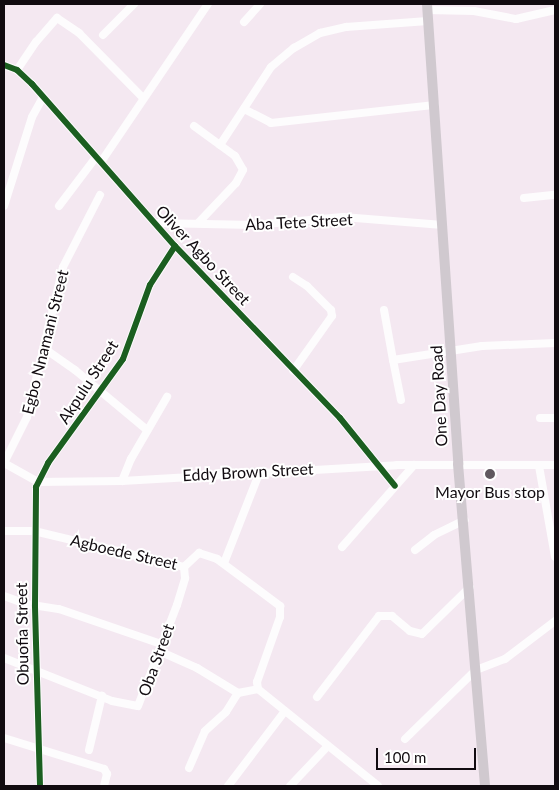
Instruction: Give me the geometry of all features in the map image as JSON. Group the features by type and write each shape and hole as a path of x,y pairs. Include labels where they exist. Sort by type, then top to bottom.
{"main road":[{"name":"One Day Road","path":"427,7 458,464 465,520 485,786"}],"street":[{"path":"103,35 134,4"},
{"path":"59,206 98,159 143,98 208,4"},
{"path":"244,22 260,4"},
{"path":"427,7 474,11 516,19 555,10"},
{"path":"17,70 36,42 57,18 79,33 143,98"},
{"path":"220,145 271,67 320,33 346,28 428,21"},
{"name":"Oliver Agbo Street","path":"4,65 17,70 43,97 175,246 293,371 337,414 381,465 395,486"},
{"path":"4,206 32,116 43,97"},
{"path":"244,109 271,123 435,105"},
{"path":"194,126 241,163 242,174 199,222"},
{"name":"Egbo Nnamani Street","path":"4,463 24,425 45,348 63,267 100,195"},
{"path":"524,198 555,195"},
{"name":"Aba Tete Street","path":"155,223 199,222 256,225 343,217 443,225"},
{"name":"Akpulu Street","path":"39,479 123,359 150,284 175,246"},
{"path":"292,277 307,286 332,313 321,334 293,371"},
{"path":"384,310 401,400"},
{"path":"393,360 451,349 555,343"},
{"path":"45,348 147,430"},
{"path":"122,481 147,430 167,398"},
{"path":"540,418 555,418"},
{"name":"Eddy Brown Street","path":"4,463 39,479 122,481 381,465 555,465"},
{"path":"342,547 414,465"},
{"path":"539,466 555,557"},
{"path":"224,563 260,471"},
{"name":"Obuofia Street","path":"39,479 34,531 40,786"},
{"path":"415,550 434,534 465,520"},
{"name":"Agboede Street","path":"4,531 34,531 184,567 193,555 202,552 224,563 280,606 280,617 257,682 258,689"},
{"name":"Oba Street","path":"4,658 102,696 138,706 185,578 184,567"},
{"path":"317,697 379,616 388,615 410,631 422,634 470,587"},
{"path":"4,596 35,605 59,609 160,647 238,693 258,689 378,786"},
{"path":"405,739 476,670 499,663 555,621"},
{"path":"189,768 205,731 226,712 238,693"},
{"path":"88,750 102,696"},
{"path":"228,786 285,711"},
{"path":"4,738 104,769 107,774 104,786"},
{"path":"290,786 328,746"}],"cycle path":[{"path":"4,65 17,70 32,84 175,246 340,418 395,486"},
{"path":"40,786 35,605 36,487 48,463 123,359 150,285 175,246"}],"place":[{"name":"Mayor Bus stop","path":"490,474"}]}
